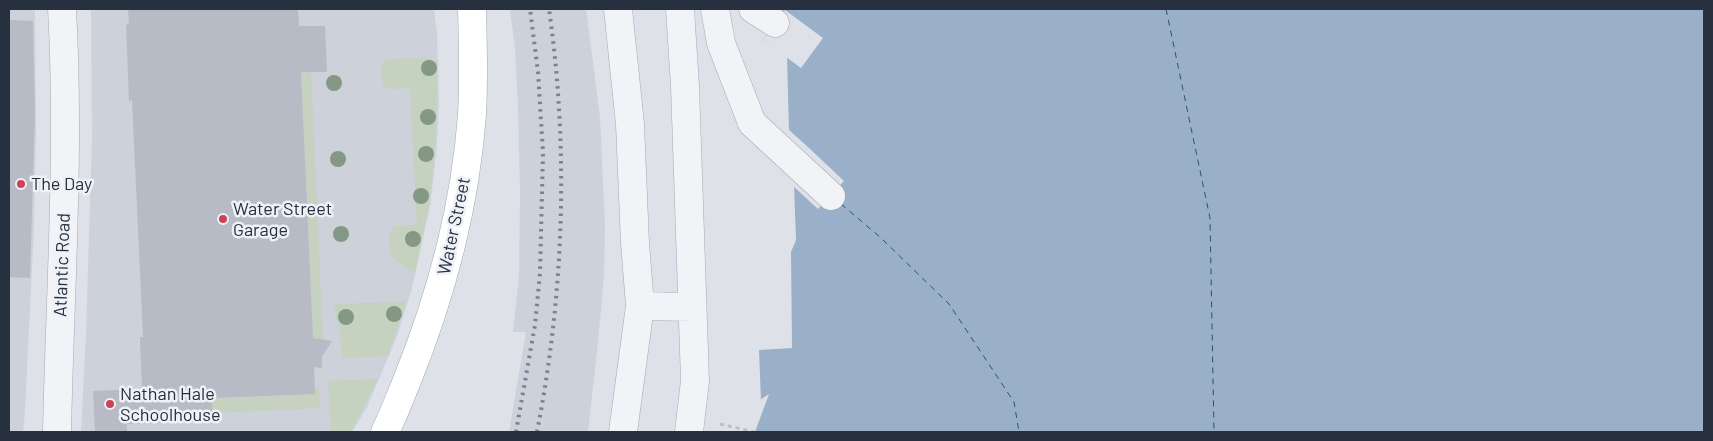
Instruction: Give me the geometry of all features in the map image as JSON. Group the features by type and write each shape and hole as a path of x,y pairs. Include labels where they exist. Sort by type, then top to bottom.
{"main road":[{"name":"Water Street","path":"385,432 419,351 438,298 453,240 465,178 472,115 474,58 472,9"}],"street":[{"name":"Atlantic Road","path":"57,432 66,153 66,92 62,9"},
{"path":"617,9 630,124 635,243 640,306 622,432"},
{"path":"680,9 685,86 695,381 689,432"},
{"path":"715,9 721,43 752,123 831,196"},
{"path":"640,306 692,301"}],"path":[{"path":"718,423 754,432"}],"shaded area":[{"path":"9,9 35,9 36,135 34,227 23,432 9,432"},
{"path":"91,9 434,9 437,33 439,97 437,146 430,207 411,292 396,339 367,407 352,432 81,432 92,138"},
{"path":"510,9 586,9 600,117 605,226 604,276 588,432 509,432 526,332 513,332 519,277 520,194 515,49"}],"green space":[{"path":"428,58 437,61 435,141 430,195 415,274 391,257 389,232 395,226 417,225 410,88 391,89 385,87 381,69 382,63 387,59"},
{"path":"311,72 323,340 313,340 301,73"},
{"path":"406,302 388,356 342,358 340,331 333,304"},
{"path":"378,379 351,432 331,432 328,381"},
{"path":"315,388 319,388 320,408 212,413 211,398 315,394"}],"water":[{"path":"784,9 1704,9 1704,432 742,432 761,401 759,350 792,348 791,252 796,240 794,186 781,175 808,147 789,130 787,57 763,40"}],"pier":[{"path":"785,10 823,38 801,68 763,40"},
{"path":"808,147 844,181 818,209 781,175"},
{"path":"769,394 755,432 739,432 757,402"}],"building":[{"name":"Water Street Garage","path":"128,9 298,9 299,26 325,26 327,72 301,72 313,338 332,341 322,357 322,368 314,367 315,394 212,398 212,421 127,424 127,432 95,432 93,391 142,389 140,337 143,337 132,100 129,101 126,25 129,24"},
{"name":"The Day","path":"9,20 33,21 35,112 30,278 9,277"}],"ferry route":[{"path":"1166,9 1210,218 1214,432"},
{"path":"841,204 880,237 949,304 1014,402 1019,432"}],"railway":[{"path":"516,432 535,325 540,273 543,153 538,72 530,9"},
{"path":"537,432 553,327 561,221 559,115 549,9"}],"place":[{"name":"The Day","path":"21,184"},
{"name":"Water Street Garage","path":"223,219"},
{"name":"Nathan Hale Schoolhouse","path":"110,404"}]}
